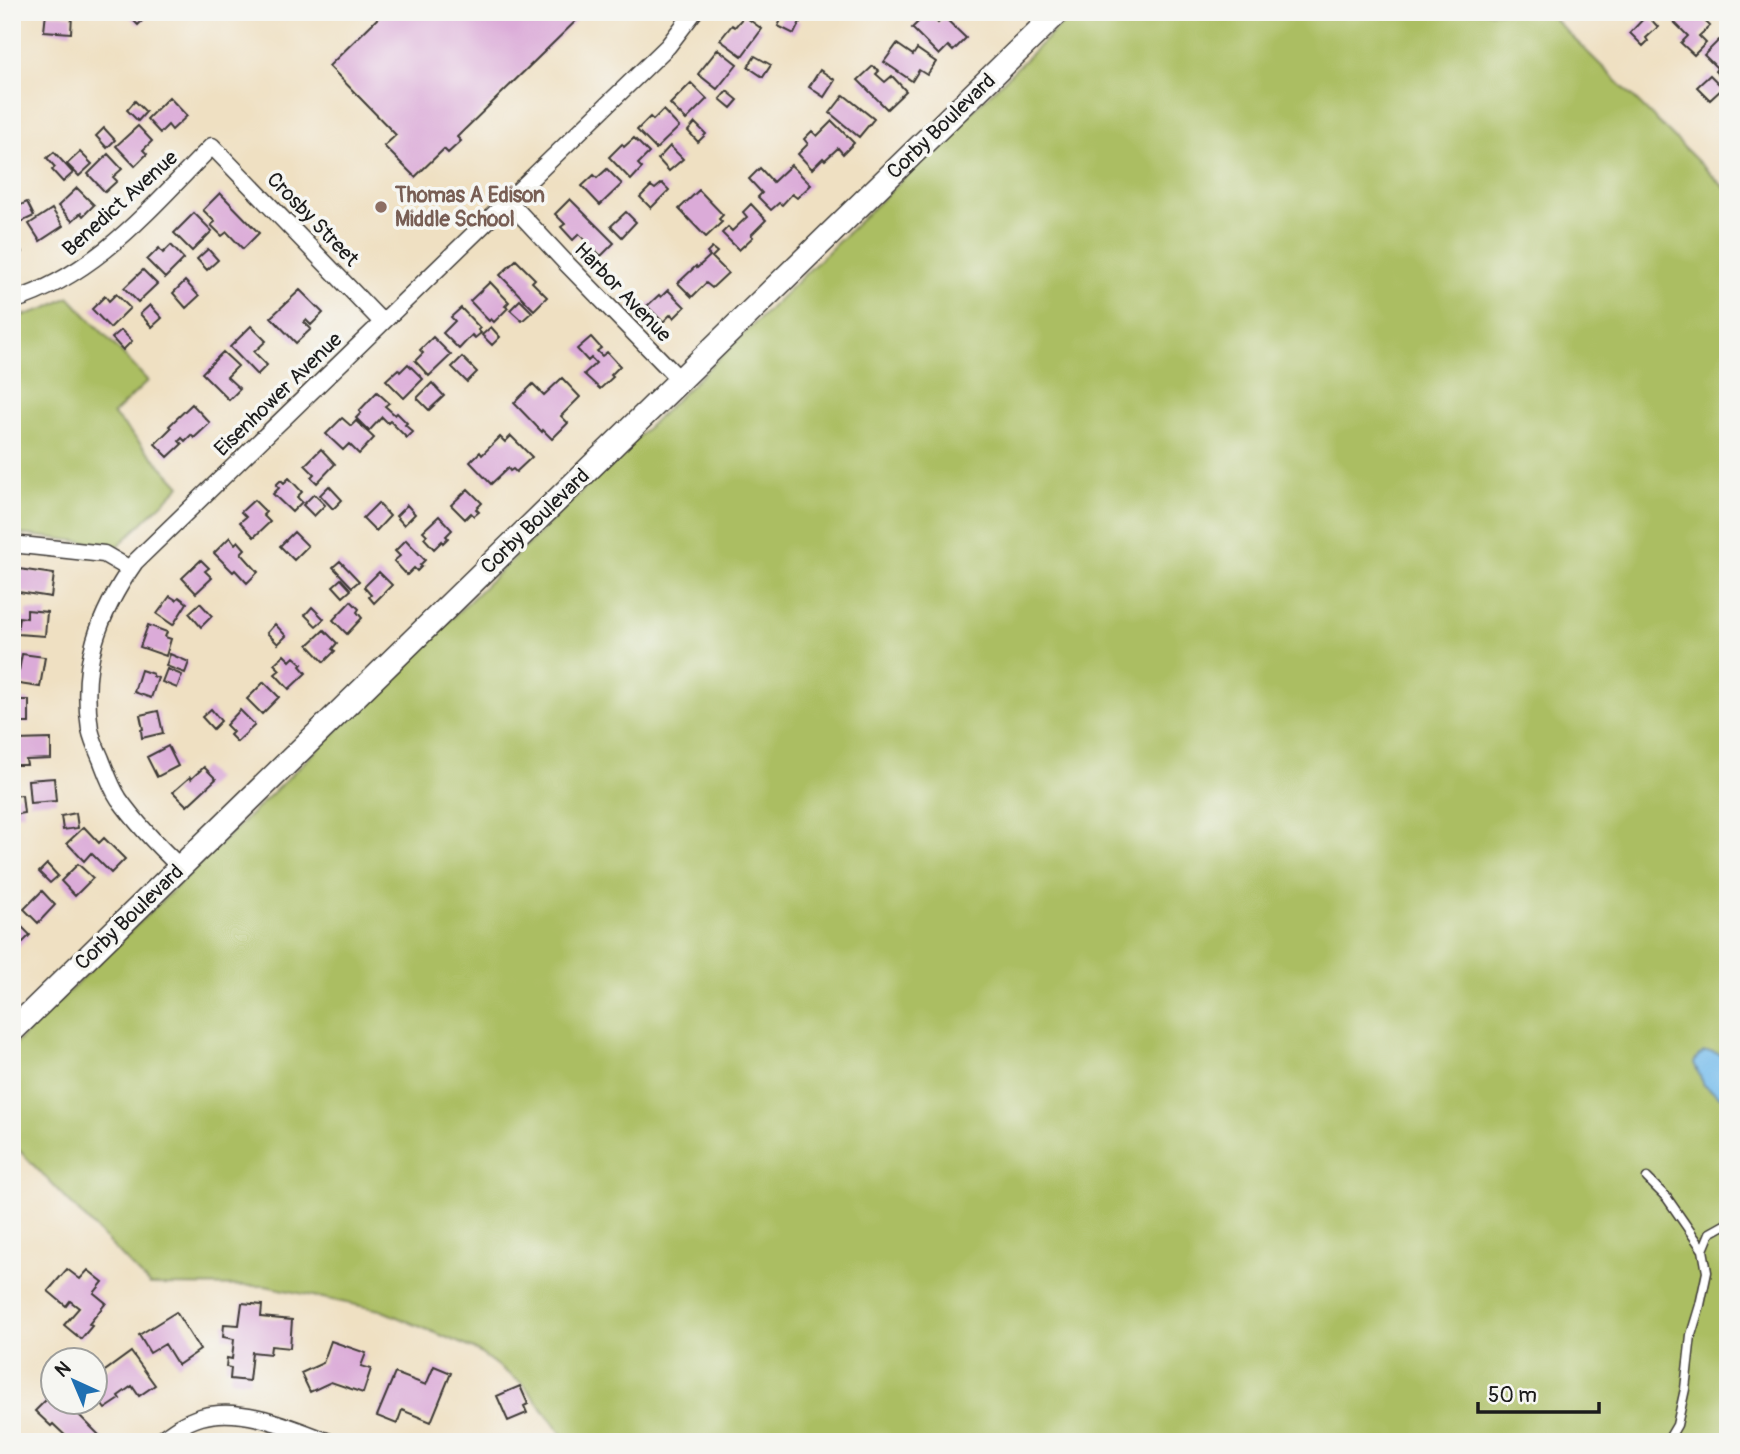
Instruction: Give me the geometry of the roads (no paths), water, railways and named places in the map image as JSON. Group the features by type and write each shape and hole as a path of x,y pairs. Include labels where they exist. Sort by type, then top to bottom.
{"street":[{"name":"Eisenhower Avenue","path":"180,867 117,796 90,731 88,687 92,648 101,619 119,585 135,562 668,46 694,12"},
{"name":"Corby Boulevard","path":"12,1031 1058,12"},
{"name":"Benedict Avenue","path":"12,301 33,295 65,279 105,251 212,146"},
{"name":"Crosby Street","path":"212,146 382,322"},
{"name":"Harbor Avenue","path":"508,201 680,380"},
{"path":"12,544 104,554 130,569"},
{"path":"158,1442 176,1428 202,1417 224,1414 253,1416 329,1442"}],"lane":[{"path":"1647,1178 1667,1198 1703,1251 1707,1272 1691,1335 1685,1388 1677,1425 1667,1442"},
{"path":"1703,1251 1710,1233 1728,1223"}],"water":[{"path":"1704,1052 1728,1057 1728,1103 1704,1085 1694,1063"}],"place":[{"name":"Thomas A Edison Middle School","path":"381,207"}]}
